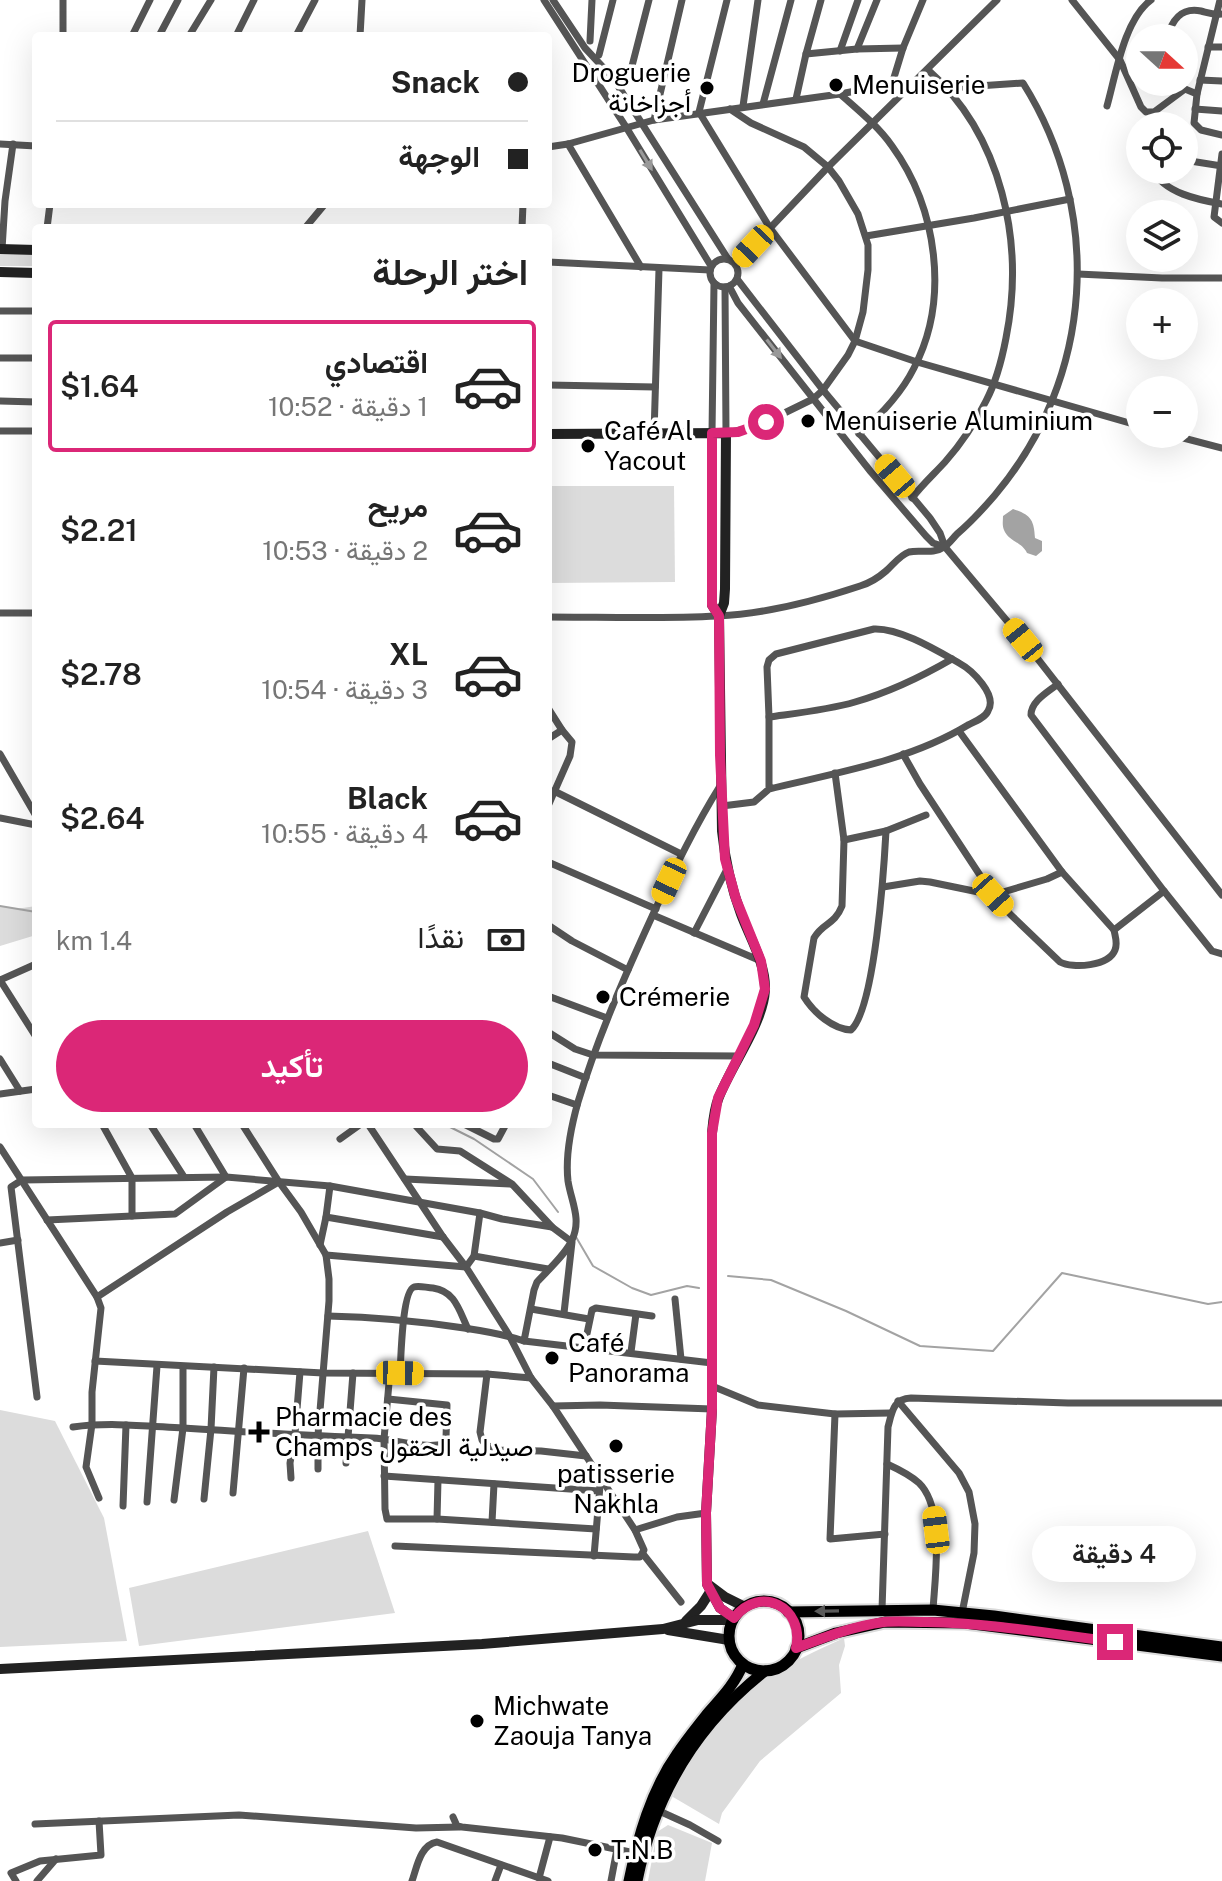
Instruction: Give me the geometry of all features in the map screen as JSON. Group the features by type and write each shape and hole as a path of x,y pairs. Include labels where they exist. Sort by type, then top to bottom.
{"main road":[{"path":"637,1881 647,1838 676,1771 698,1739 741,1691 765,1671 783,1665 796,1648 797,1625 780,1605 765,1601 745,1607 734,1619 729,1640 743,1664 765,1671"},
{"path":"788,1612 933,1610 1222,1647"},
{"path":"796,1648 836,1633 885,1622 965,1623 1222,1656"},
{"path":"629,1881 650,1806 662,1780 705,1716 732,1686 743,1664"}],"street":[{"path":"63,0 63,32"},
{"path":"134,32 150,0"},
{"path":"161,32 178,0"},
{"path":"191,32 211,0"},
{"path":"238,32 254,0"},
{"path":"298,32 315,0"},
{"path":"360,32 362,0"},
{"path":"544,0 626,127 710,268 714,283 712,605 719,616"},
{"path":"553,0 585,48 613,78 728,259 736,264 737,279 1222,895"},
{"path":"590,41 592,0"},
{"path":"599,55 613,0"},
{"path":"632,66 649,0"},
{"path":"654,120 682,0"},
{"path":"727,0 699,112 770,228 855,341 1126,422"},
{"path":"743,106 758,0"},
{"path":"763,104 791,0"},
{"path":"796,99 821,0"},
{"path":"840,51 858,0"},
{"path":"857,49 877,0"},
{"path":"892,84 923,0"},
{"path":"736,264 828,167 997,0"},
{"path":"1072,0 1120,60 1126,73"},
{"path":"1107,106 1142,0"},
{"path":"1140,9 1151,0"},
{"path":"1198,89 1219,15 1220,0"},
{"path":"1173,24 1186,11 1219,15"},
{"path":"1208,47 1222,47"},
{"path":"806,54 903,48"},
{"path":"912,498 948,459 984,404 994,383 1012,300 1012,254 1002,191 975,125 949,88 928,70"},
{"path":"1200,80 1222,81"},
{"path":"552,146 641,123 699,112 914,83"},
{"path":"552,617 719,616 782,607 832,595 877,578 907,553 931,552 945,547 1018,466 1042,426 1059,383 1069,344 1077,296 1076,230 1063,167 1052,137 1023,83 949,88"},
{"path":"840,94 872,123 893,148 909,175 930,226 933,254 933,298 927,335 917,362 895,397 859,434"},
{"path":"1136,96 1146,112 1154,112 1176,96"},
{"path":"1197,96 1194,123 1201,130 1222,135"},
{"path":"552,434 726,433 750,428 813,399 848,355 863,312 868,270 868,245 858,214 828,167 804,147 751,123 730,109"},
{"path":"1195,109 1222,111"},
{"path":"0,144 32,146"},
{"path":"13,144 1,249 32,250"},
{"path":"568,144 641,267"},
{"path":"1222,154 1214,217 1222,223"},
{"path":"1198,162 1221,166"},
{"path":"1166,184 1177,191 1218,203"},
{"path":"866,236 1070,199"},
{"path":"308,224 322,208"},
{"path":"552,262 659,269 710,268 718,259 728,259"},
{"path":"654,434 659,269"},
{"path":"0,272 32,273"},
{"path":"1078,274 1222,278"},
{"path":"727,286 737,279"},
{"path":"714,283 727,286 916,526 933,543 945,547"},
{"path":"683,1624 698,1610 708,1588 706,1513 712,1409 712,1133 718,1098 754,1025 765,989 761,961 727,869 722,806 719,616 725,589 727,286"},
{"path":"726,307 738,303"},
{"path":"0,311 32,311"},
{"path":"0,358 32,358"},
{"path":"552,385 655,387"},
{"path":"0,401 32,402"},
{"path":"0,431 32,431"},
{"path":"1198,442 1222,448"},
{"path":"0,613 32,613"},
{"path":"722,806 754,802 769,789 903,754 959,731 984,716 989,711 990,697 966,667 899,633 881,628 776,654 767,667 769,789"},
{"path":"769,717 826,709 879,695 952,659"},
{"path":"1058,684 1035,703 1031,715 1164,891 1212,951 1222,954"},
{"path":"552,714 572,742 552,796"},
{"path":"552,736 562,730"},
{"path":"903,754 993,895 1011,915 1066,965 1087,964 1111,957 1116,943 1114,930 1062,872 959,731"},
{"path":"0,754 32,809"},
{"path":"835,773 844,840 842,906 833,922 817,932 814,938 804,997 822,1017 846,1030 851,1030 861,1017 872,967 883,887 886,831"},
{"path":"564,1313 577,1219 568,1180 568,1154 577,1105 607,1018 654,912 681,854 721,784"},
{"path":"554,791 681,854"},
{"path":"844,840 886,831 926,815"},
{"path":"0,818 32,824"},
{"path":"552,864 694,933 761,961"},
{"path":"694,933 727,869"},
{"path":"883,887 920,881 993,895 1062,872"},
{"path":"1114,930 1164,891"},
{"path":"552,928 628,970"},
{"path":"32,968 0,980 32,1031"},
{"path":"552,997 607,1018"},
{"path":"552,1035 575,1049 593,1055 739,1056"},
{"path":"0,1059 20,1091"},
{"path":"552,1065 586,1078"},
{"path":"0,1094 32,1090"},
{"path":"552,1096 577,1105"},
{"path":"104,1128 132,1178 132,1216"},
{"path":"153,1128 184,1177"},
{"path":"196,1128 226,1177"},
{"path":"245,1128 326,1255 328,1316 318,1469"},
{"path":"340,1139 355,1128"},
{"path":"371,1128 466,1267 509,1335 531,1378 635,1530 643,1554 681,1602"},
{"path":"418,1128 437,1149 460,1151 512,1184 552,1227 572,1242"},
{"path":"472,1128 498,1139 504,1128"},
{"path":"0,1147 97,1297 101,1308 86,1467 99,1498"},
{"path":"37,1397 11,1187 22,1180 226,1177 330,1186 552,1227"},
{"path":"47,1220 175,1214 226,1177"},
{"path":"405,1179 512,1184"},
{"path":"97,1297 227,1212 279,1182"},
{"path":"320,1245 330,1186"},
{"path":"466,1267 474,1256 480,1213"},
{"path":"326,1217 443,1237"},
{"path":"0,1243 18,1240"},
{"path":"524,1341 537,1282 572,1242"},
{"path":"326,1255 466,1267"},
{"path":"474,1256 548,1269"},
{"path":"400,1373 410,1288 443,1290 450,1294 468,1329"},
{"path":"675,1299 681,1359"},
{"path":"584,1348 589,1319 596,1308 652,1316"},
{"path":"531,1309 589,1319"},
{"path":"631,1352 636,1314"},
{"path":"328,1316 367,1316 509,1335 524,1341 712,1363"},
{"path":"95,1361 323,1373 487,1374 531,1378"},
{"path":"147,1502 157,1366"},
{"path":"174,1500 183,1428 183,1367"},
{"path":"204,1499 214,1367"},
{"path":"233,1493 244,1368"},
{"path":"291,1478 300,1372"},
{"path":"390,1372 384,1439 387,1519 596,1529"},
{"path":"346,1463 353,1373"},
{"path":"487,1374 480,1432 486,1445 499,1450 586,1456"},
{"path":"712,1386 758,1405 835,1414 891,1413"},
{"path":"882,1610 888,1427 898,1401 911,1398 1068,1403 1222,1403"},
{"path":"73,1427 92,1424 154,1426 442,1445 446,1438 447,1405 388,1399"},
{"path":"898,1401 959,1473 969,1492 975,1524 974,1553 962,1613"},
{"path":"553,1406 712,1409"},
{"path":"835,1414 830,1539 885,1534"},
{"path":"123,1506 126,1425"},
{"path":"887,1464 918,1482 927,1492 933,1509 936,1530 933,1610"},
{"path":"384,1476 599,1491"},
{"path":"594,1556 601,1479"},
{"path":"437,1519 438,1480"},
{"path":"492,1522 494,1484"},
{"path":"635,1530 677,1517 706,1513"},
{"path":"395,1546 594,1556 640,1557 643,1554"},
{"path":"708,1588 745,1607"},
{"path":"708,1588 720,1608 734,1619"},
{"path":"0,1669 460,1645 663,1629 698,1620 734,1619"},
{"path":"663,1629 729,1640"},
{"path":"657,1810 718,1841"},
{"path":"35,1824 239,1815 416,1828 459,1827 550,1837 635,1853"},
{"path":"453,1817 459,1827"},
{"path":"16,1881 11,1873 40,1861 101,1855 99,1821"},
{"path":"412,1881 425,1848 434,1842 543,1880 550,1837"},
{"path":"611,1881 617,1849"},
{"path":"37,1881 56,1859"},
{"path":"495,1881 501,1865"}],"shaded area":[{"path":"0,253 32,253 32,266 0,266"},
{"path":"552,486 674,486 675,582 552,583"},
{"path":"1013,509 1030,519 1035,538 1042,541 1042,551 1036,556 1027,553 1004,530 1003,516"},
{"path":"0,906 16,909 32,907 32,936 0,946"},
{"path":"0,1410 55,1421 104,1518 127,1641 0,1647"},
{"path":"368,1531 395,1613 139,1646 129,1588"},
{"path":"844,1638 845,1646 839,1665 841,1693 760,1761 722,1813 719,1824 673,1797 690,1759 741,1698 783,1668"},
{"path":"668,1825 712,1843 705,1881 648,1881 657,1832"}],"waterway":[{"path":"0,906 32,911"},
{"path":"452,1128 474,1139 533,1179 558,1212"},
{"path":"576,1237 593,1266 632,1288 651,1295 687,1286 699,1288"},
{"path":"728,1276 771,1280 920,1346 993,1351 1062,1273 1208,1304 1222,1302"}],"place":[{"name":"Menuiserie","path":"836,85"},
{"name":"Droguerie أجزاخانة","path":"707,88"},
{"name":"Menuiserie Aluminium","path":"808,421"},
{"name":"Café Al Yacout","path":"588,446"},
{"name":"Crémerie","path":"603,997"},
{"name":"Café Panorama","path":"552,1358"},
{"name":"Pharmacie des Champs صيدلية الحقول","path":"259,1432"},
{"name":"patisserie Nakhla","path":"616,1446"},
{"name":"Michwate Zaouja Tanya","path":"477,1721"},
{"name":"T.N.B","path":"595,1850"}],"route":[{"path":"766,422 738,432 712,433 712,605 719,616 722,831 729,878 761,961 765,989 754,1025 718,1098 712,1133 712,1409 706,1513 707,1584 720,1608 734,1618 745,1607 759,1602 775,1603 784,1608 797,1625 796,1648 836,1633 885,1622 965,1623 1115,1642"}]}
